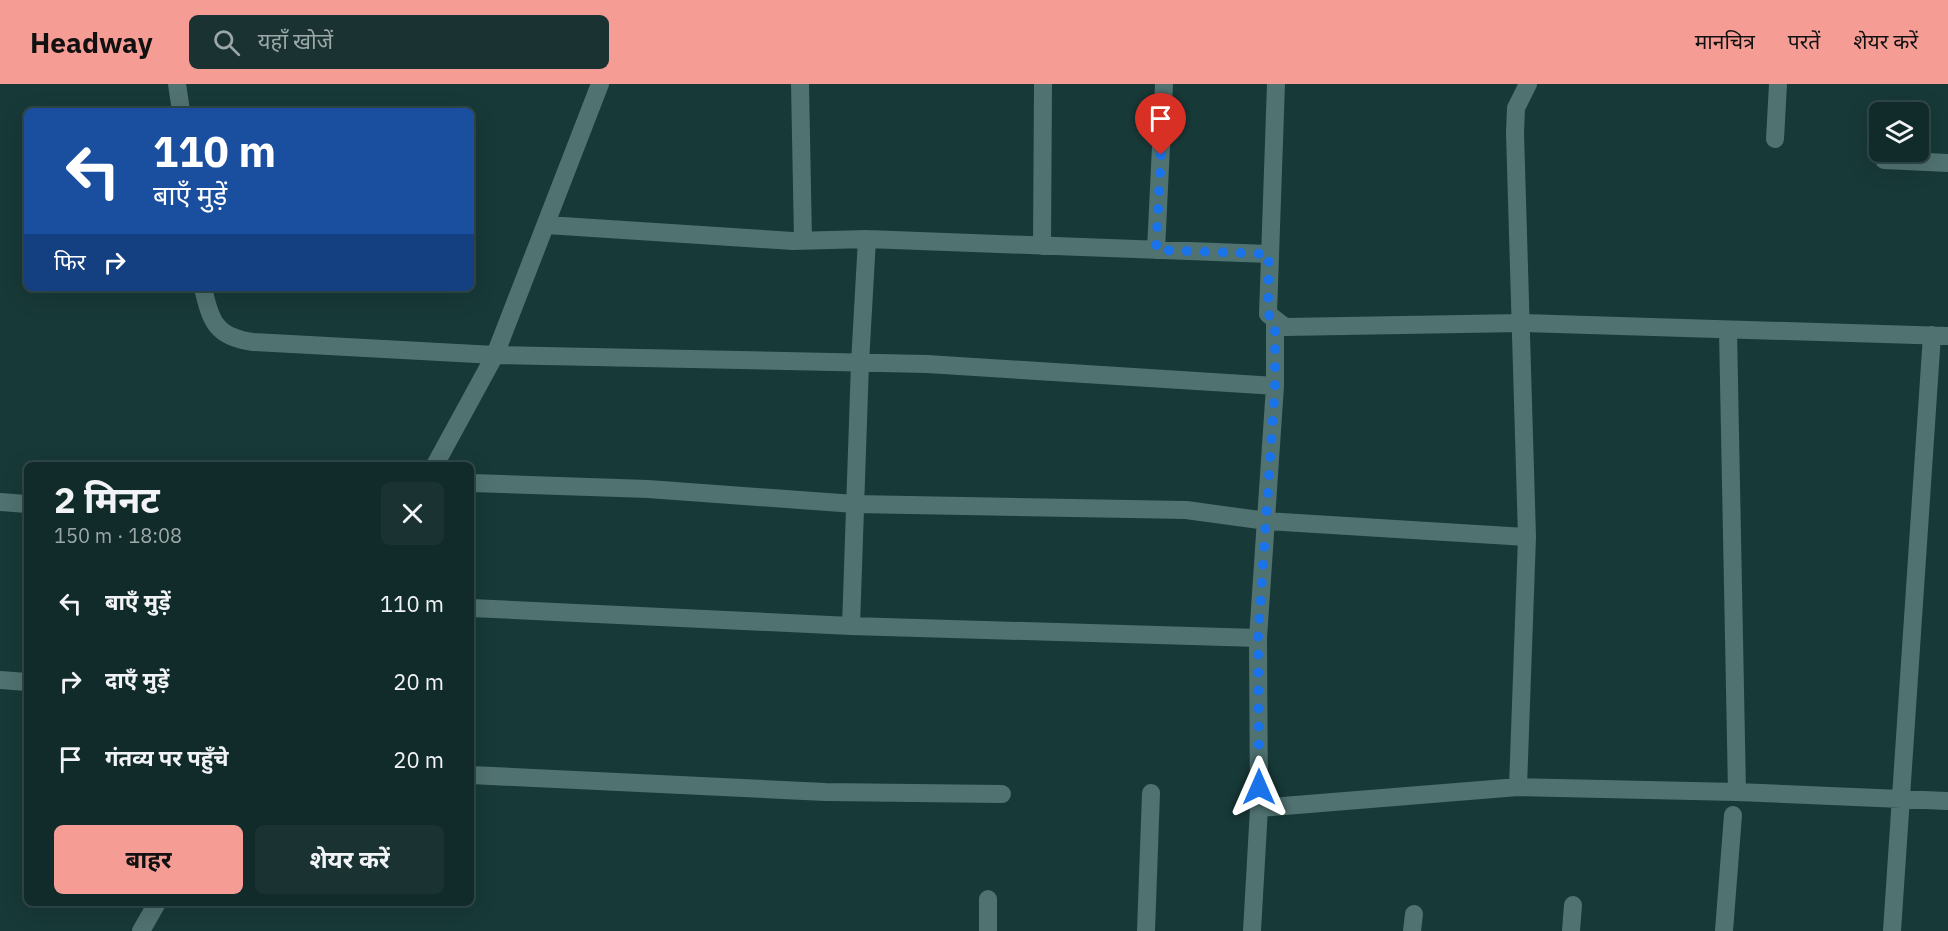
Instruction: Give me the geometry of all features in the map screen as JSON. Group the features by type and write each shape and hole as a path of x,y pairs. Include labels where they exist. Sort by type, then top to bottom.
{"street":[{"path":"177,84 181,108"},
{"path":"437,462 495,355 600,84"},
{"path":"800,84 803,240"},
{"path":"1042,246 1043,84"},
{"path":"1156,250 1164,84"},
{"path":"1276,84 1268,314 1275,322 1285,327 1521,323 1940,335 1892,931"},
{"path":"1518,787 1527,537 1515,116 1516,108 1528,84"},
{"path":"1775,140 1778,84"},
{"path":"1927,162 1948,163"},
{"path":"547,225 803,240 867,239 1269,254"},
{"path":"851,626 860,363 867,239"},
{"path":"204,291 213,322 222,332 236,339 495,355 927,364 1275,386"},
{"path":"1252,931 1259,808 1258,638 1275,386 1275,322"},
{"path":"1728,330 1737,792"},
{"path":"474,483 648,489 855,504 1186,510 1267,521 1527,537"},
{"path":"0,502 24,504"},
{"path":"474,608 851,626 1258,638"},
{"path":"0,680 24,682"},
{"path":"474,775 825,792 1002,794"},
{"path":"1259,808 1518,787 1737,792 1948,801"},
{"path":"1146,931 1151,793"},
{"path":"1724,931 1733,815"},
{"path":"988,899 988,931"},
{"path":"1571,931 1573,905"},
{"path":"141,931 155,906"}],"route":[{"path":"1161,155 1156,250 1269,254 1268,314 1275,322 1275,386 1258,638 1259,787"}]}
